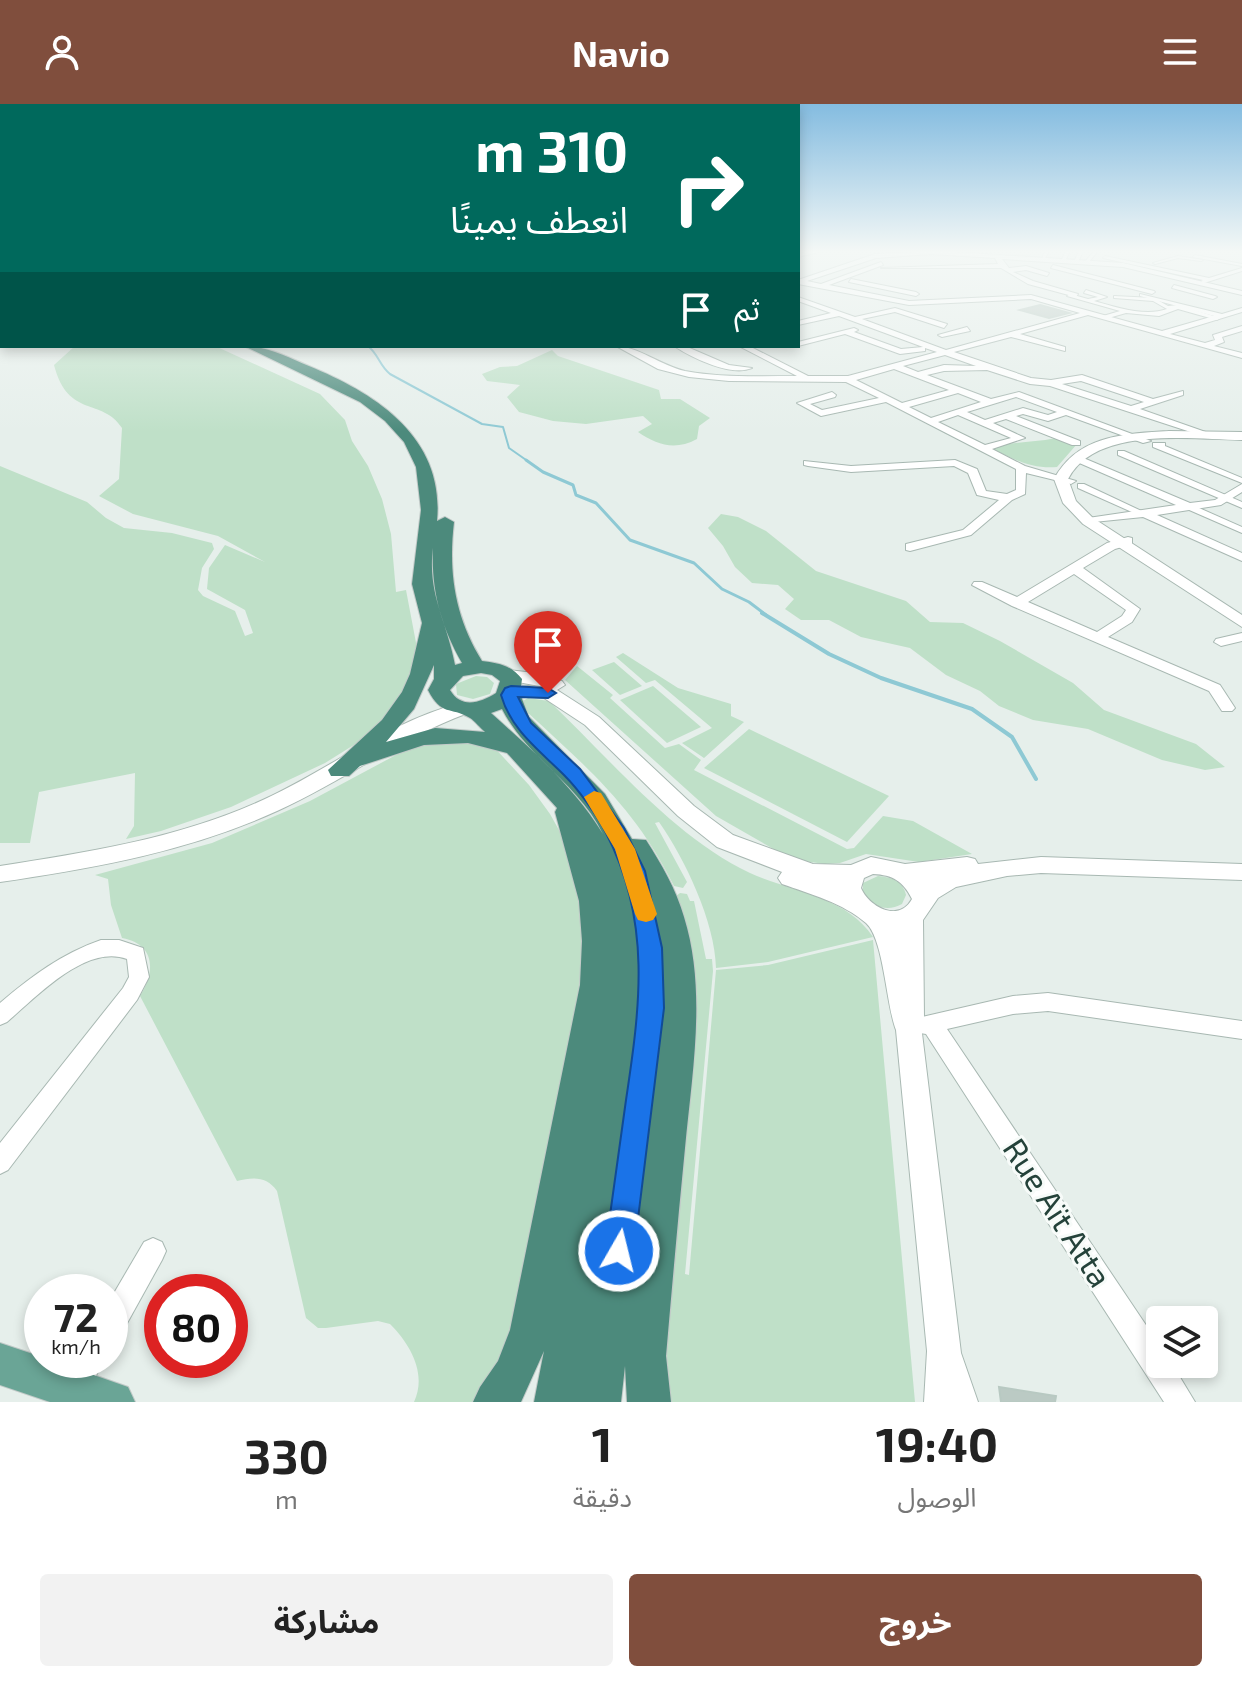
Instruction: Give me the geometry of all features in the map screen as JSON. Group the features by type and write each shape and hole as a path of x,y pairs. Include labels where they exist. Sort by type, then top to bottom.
{"highway":[{"path":"254,348 359,395 395,422 415,447 424,466 430,497 421,574 430,624 444,658 445,702 468,709 517,750 566,798 594,839 614,887 620,914 624,973 556,1402"},
{"path":"270,348 379,397 407,418 428,443 438,462 446,495 439,563 441,590 452,627 475,667"},
{"path":"350,765 409,704 424,667 430,624"},
{"path":"443,686 475,667 493,668 509,687 514,712 524,727 574,773 614,828 642,895 651,948 652,1008 599,1402"},
{"path":"468,709 495,705 509,687"},
{"path":"350,765 426,737 449,733 479,737 517,750"},
{"path":"495,1402 513,1376 531,1330 595,985 597,941 593,901 570,823 566,798"},
{"path":"614,828 636,845 656,881 673,936 678,967 679,1035 645,1356 649,1402"}],"main road":[{"path":"0,1364 92,1384"}],"street":[{"path":"835,312 930,346"},
{"path":"880,312 935,328 946,327 902,312"},
{"path":"855,318 884,312"},
{"path":"1084,312 1162,333 1204,349 1220,349 1242,356"},
{"path":"1105,317 1124,312"},
{"path":"1132,312 1159,314 1162,312"},
{"path":"1189,312 1230,329"},
{"path":"1198,312 1230,329"},
{"path":"1230,329 1241,312"},
{"path":"943,343 959,347 969,345 1089,313"},
{"path":"800,323 842,314"},
{"path":"1204,349 1221,340 1242,316"},
{"path":"800,343 875,325"},
{"path":"894,332 910,328 989,368 1030,381 1051,383 1212,436"},
{"path":"1162,333 1182,328 1230,329"},
{"path":"1182,328 1230,329"},
{"path":"846,332 902,353 943,343 967,329"},
{"path":"1011,334 1062,349"},
{"path":"829,336 842,340 859,337"},
{"path":"624,348 661,367 689,374 729,378 848,379 894,366 952,339 969,345"},
{"path":"683,348 732,368 789,368"},
{"path":"748,348 805,377"},
{"path":"760,353 774,349"},
{"path":"894,366 990,402"},
{"path":"918,375 944,368 972,371 989,368"},
{"path":"1051,383 1079,377 1153,402"},
{"path":"848,379 1021,468 1071,482 1242,557"},
{"path":"1043,404 1109,387"},
{"path":"902,406 958,390"},
{"path":"930,421 1023,391 1032,394"},
{"path":"1131,409 1180,393"},
{"path":"1015,394 1142,439"},
{"path":"832,395 802,402 817,412 887,398"},
{"path":"985,423 1025,411 1048,418 1066,412"},
{"path":"958,412 1020,438 983,449"},
{"path":"1006,416 1076,443"},
{"path":"1239,439 1212,436 1106,443 1069,461 1070,503 1124,542 1242,614"},
{"path":"1071,482 1075,466 1081,460 1113,446 1142,439 1239,439"},
{"path":"1162,445 1156,445 1242,481"},
{"path":"1121,453 1242,505"},
{"path":"1081,460 1242,530"},
{"path":"808,463 851,469 955,463 973,471 981,493 1008,498"},
{"path":"910,547 967,533 1008,498 1021,492 1021,468"},
{"path":"1093,520 1146,515 1227,499 1242,487"},
{"path":"1017,603 1124,542"},
{"path":"1074,568 1133,609 1127,619 1097,638"},
{"path":"978,585 1215,688 1227,708"},
{"path":"1196,588 1242,622"},
{"path":"1221,642 1242,637"},
{"path":"408,730 443,686"},
{"path":"509,687 548,693 592,721 686,811 725,841 799,869 827,874 854,873 871,865 904,872 936,871 1038,855 1242,861"},
{"path":"0,874 130,852 187,837 269,806 350,765 408,730 468,709"},
{"path":"725,841 732,851 750,862 833,893 891,920 917,907 961,877 1019,866 1242,872"},
{"path":"904,872 920,888 912,1011 920,1027 944,1351 942,1402"},
{"path":"854,873 849,888 892,948 899,1003 920,1027"},
{"path":"0,1016 45,977 68,962 106,948 120,948 136,954 139,977 130,994 0,1162"},
{"path":"920,1027 1013,1005 1048,1002 1242,1030"},
{"name":"Rue Aït Atta","path":"920,1027 1181,1402"},
{"path":"128,1295 153,1251"},
{"path":"944,1351 960,1402"}],"green space":[{"path":"73,348 219,348 320,394 345,420 352,441 368,466 382,499 391,534 396,592 406,590 417,648 409,687 373,733 325,763 231,807 161,831 126,839 134,826 135,773 39,792 30,843 0,843 0,466 87,502 124,528 172,533 212,543 214,549 202,568 198,590 203,596 235,611 245,636 253,633 245,610 207,589 209,568 225,545 265,562 218,536 133,514 99,496 119,479 122,428 105,413 68,393 54,365"},
{"path":"552,350 558,356 659,390 661,399 680,399 710,418 699,426 697,439 681,445 666,445 638,432 652,424 643,416 586,424 553,421 519,412 507,397 520,385 487,381 482,374 500,367 517,366"},
{"path":"1056,438 1077,444 1057,467 1030,465 991,448 1008,444"},
{"path":"721,514 738,517 766,531 816,571 906,601 930,622 963,623 1000,641 1073,683 1104,710 1196,744 1225,767 1205,770 1162,760 1088,729 1033,720 999,706 980,691 946,675 910,648 861,637 829,620 801,620 785,609 794,599 778,585 752,583 735,567 708,528"},
{"path":"623,653 678,688 731,704 731,716 744,722 704,758 682,743 712,728 655,680 646,683 616,657"},
{"path":"614,662 642,686 620,695 592,670"},
{"path":"577,666 613,695 610,698 665,748 679,744 701,760 694,770 847,849 854,848 883,816 913,821 972,854 919,862 866,854 840,863 825,864 803,861 777,851 716,816 565,680"},
{"path":"476,676 487,677 494,683 490,694 473,699 457,695 456,684"},
{"path":"653,686 701,727 667,743 620,700"},
{"path":"528,698 549,701 669,818 722,858 766,880 833,904 862,923 873,937 768,962 716,968 710,931 697,892 659,822 655,823 687,882 683,888 674,886 644,834 610,792 527,712 523,701"},
{"path":"749,729 889,796 847,842 704,768"},
{"path":"449,738 492,745 529,785 550,814 564,839 581,898 584,974 510,1347 472,1402 414,1402 419,1381 415,1360 390,1324 378,1321 318,1328 306,1318 277,1191 259,1179 237,1181 140,996 149,977 146,952 133,941 122,938 111,905 108,879 95,875 212,843 310,801 409,748"},
{"path":"878,876 892,879 902,886 906,895 902,904 885,908 867,898 863,893 863,883"},
{"path":"687,894 690,901 694,901 706,959 712,959 713,971 685,1274 689,1275 716,970 768,965 873,940 915,1402 669,1402 663,1376 676,896"}],"building":[{"path":"1026,312 1069,313 1049,318"},
{"path":"999,1387 1056,1396 1055,1402 1001,1402"}],"waterway":[{"path":"370,348 390,374 482,424 503,427 509,448 529,462"},
{"path":"526,460 543,472 573,485 576,495 596,503 630,540 694,563 722,589 749,602 766,615"},
{"path":"762,613 829,654 881,678 972,709 1012,737 1036,779"}],"slow traffic":[{"path":"594,797 625,849 646,914"}],"route":[{"path":"548,693 511,691 509,695 514,712 524,727 574,773 614,828 642,895 651,948 652,1008 619,1251"}]}
